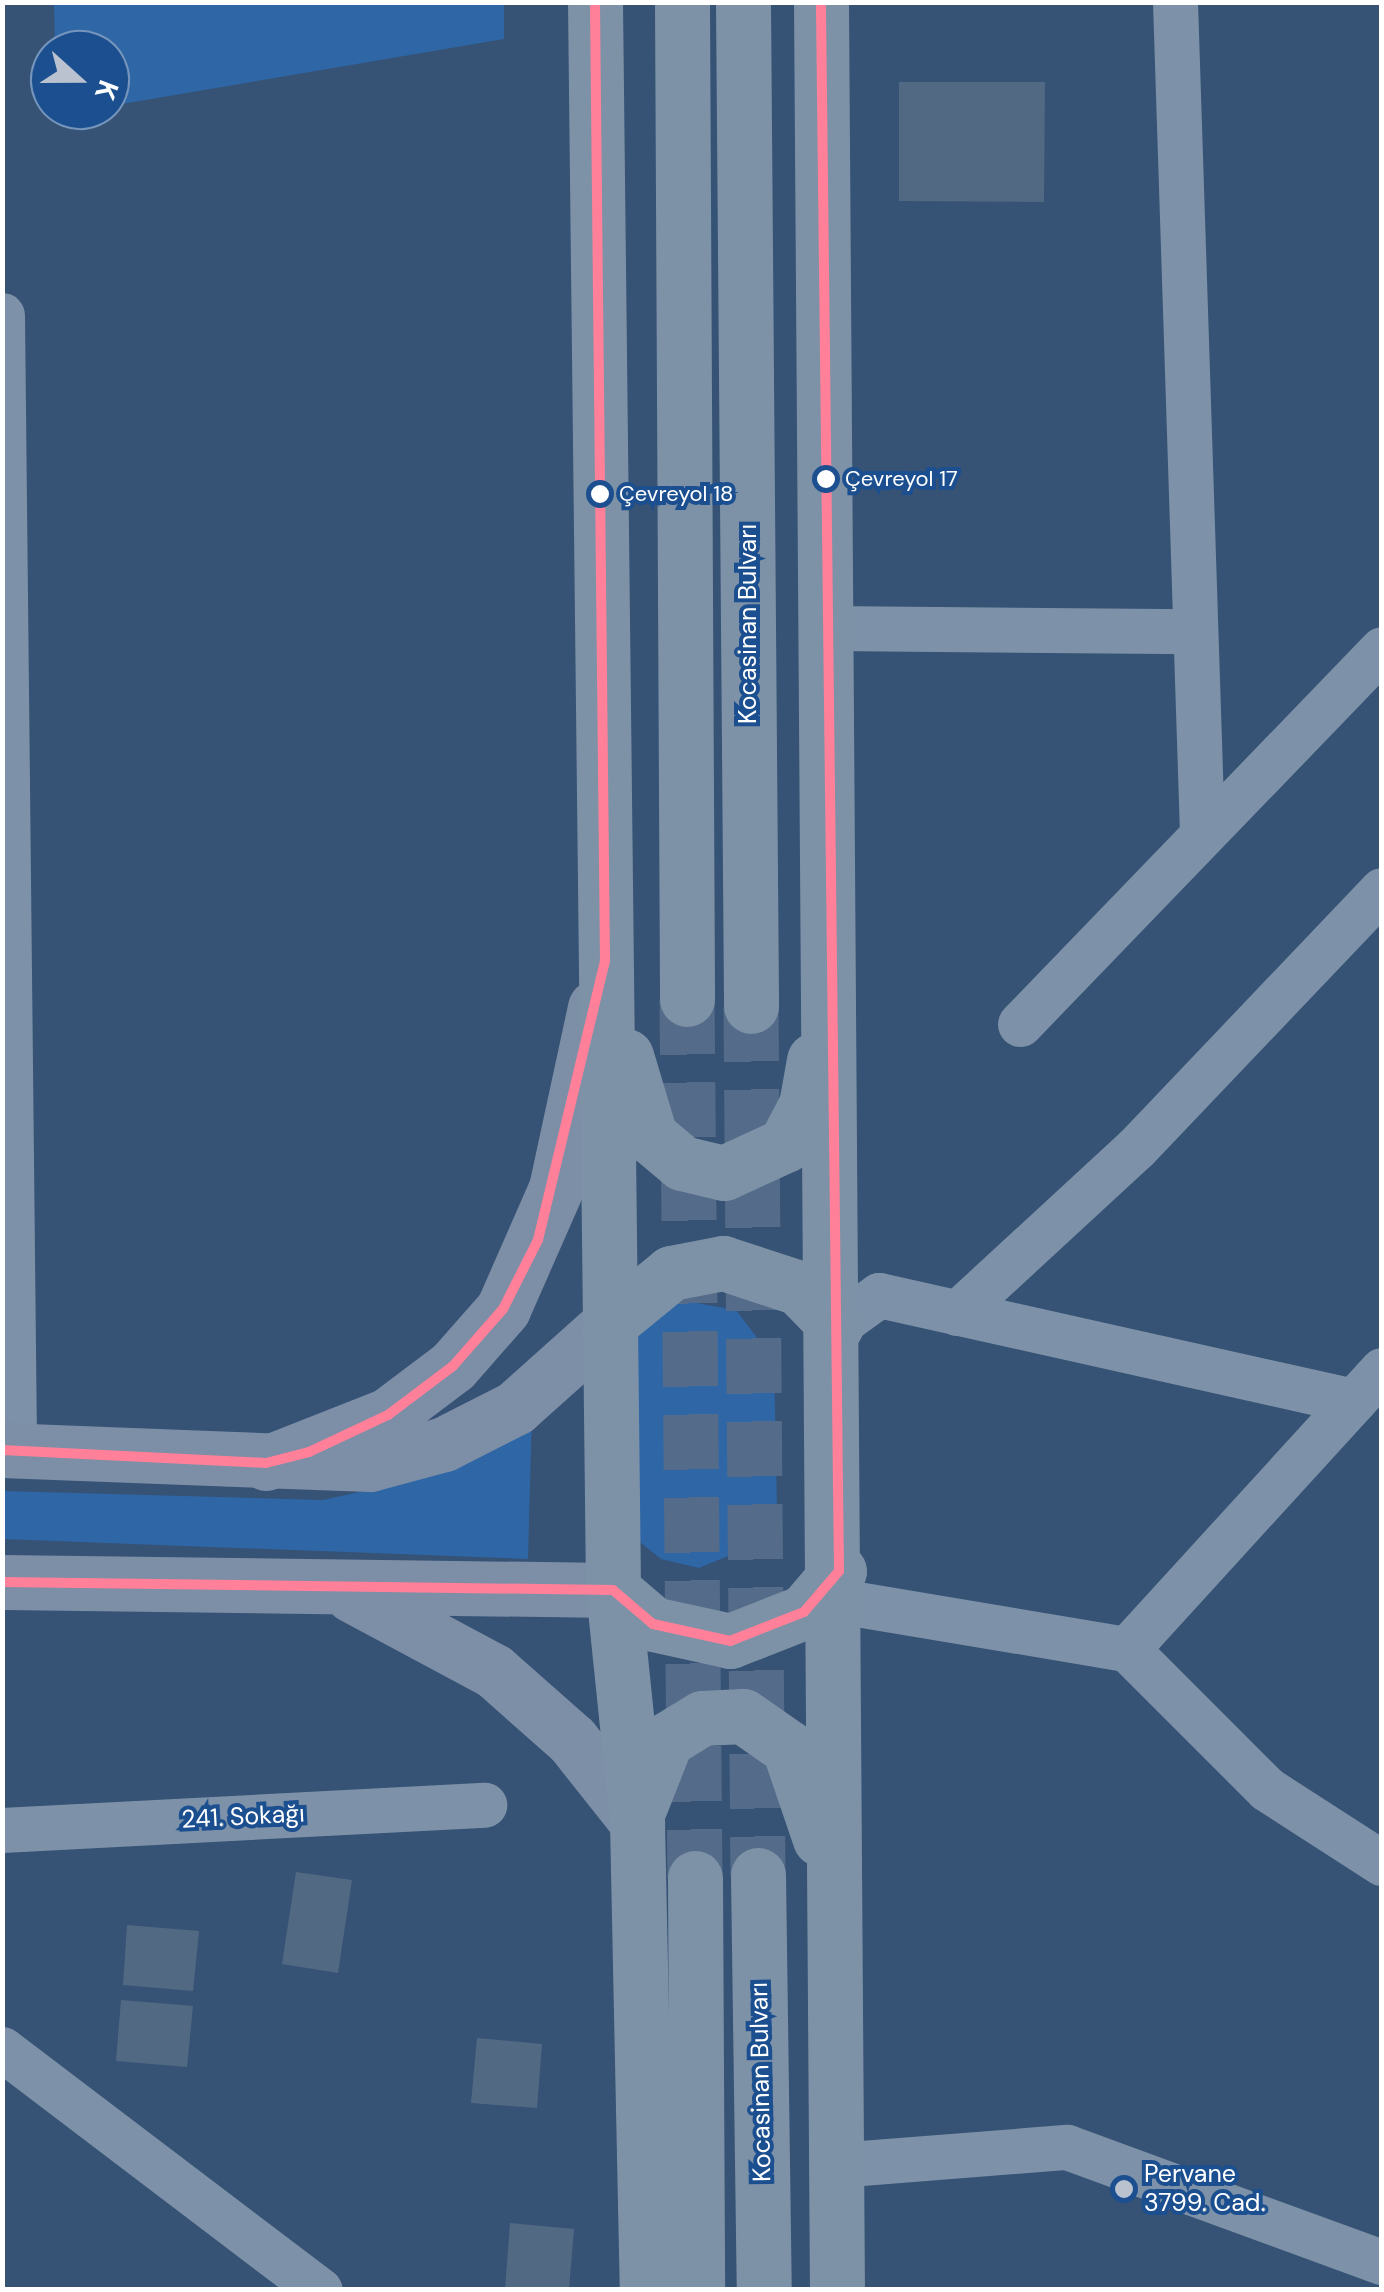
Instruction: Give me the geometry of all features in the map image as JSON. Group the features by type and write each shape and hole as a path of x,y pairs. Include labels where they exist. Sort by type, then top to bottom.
{"highway":[{"path":"595,2 613,1590 637,1822 647,2290"},
{"path":"682,2 687,999"},
{"name":"Kocasinan Bulvarı","path":"743,2 752,1006"},
{"path":"822,2 839,1586 837,2290"},
{"path":"606,960 650,1136 682,1163 724,1173 767,1159 798,1126 831,962"},
{"path":"610,1323 671,1273 724,1264 799,1288 836,1326"},
{"path":"613,1590 653,1624 730,1640 804,1612 839,1586"},
{"path":"637,1822 653,1758 674,1733 724,1715 761,1723 798,1765 837,1899"},
{"name":"Kocasinan Bulvarı","path":"758,1875 764,2290"},
{"path":"695,1878 697,2290"}],"main road":[{"path":"266,1463 388,1415 453,1366 502,1310 556,1188 606,960"},
{"path":"8,1450 266,1463 370,1464 444,1444 538,1392 610,1323"},
{"path":"2,1582 613,1590"},
{"path":"330,1588 416,1623 494,1671 572,1740 637,1822"}],"street":[{"path":"1175,2 1202,835"},
{"path":"2,315 8,1450"},
{"path":"828,628 1196,630"},
{"path":"1020,1024 1382,649"},
{"path":"957,1313 1136,1148 1382,890"},
{"path":"836,1326 879,1296 1367,1386"},
{"path":"1127,1649 1367,1386"},
{"path":"839,1586 1127,1649 1268,1789 1382,1863"},
{"name":"241. Sokağı","path":"2,1830 484,1806"},
{"path":"2,2050 320,2290"},
{"path":"836,2165 1067,2147 1382,2262"}],"shaded area":[{"path":"54,3 504,3 504,39 130,103 130,30 55,30"},
{"path":"674,1299 736,1310 774,1360 777,1510 755,1545 699,1568 661,1559 631,1535 613,1350"},
{"path":"532,1412 528,1559 3,1539 3,1491 323,1500 405,1482"}],"building":[{"path":"899,82 1045,82 1044,202 899,201"},
{"path":"296,1872 352,1880 338,1973 282,1964"},
{"path":"127,1925 199,1931 193,1991 123,1985"},
{"path":"121,2000 193,2006 187,2067 116,2061"},
{"path":"477,2038 542,2044 537,2108 471,2103"},
{"path":"510,2223 574,2229 569,2290 505,2290"}],"tunnel":[{"path":"687,999 695,1878"},
{"path":"751,1006 758,1875"}],"transit line":[{"path":"2,1450 266,1463 309,1452 388,1415 453,1366 503,1309 538,1240 605,961 595,2"},
{"path":"2,1582 613,1590 653,1624 730,1641 804,1612 839,1571 821,2"}],"place":[{"name":"Çevreyol 17","path":"826,479"},
{"name":"Çevreyol 18","path":"600,494"},
{"name":"Pervane 3799. Cad.","path":"1124,2189"}]}
